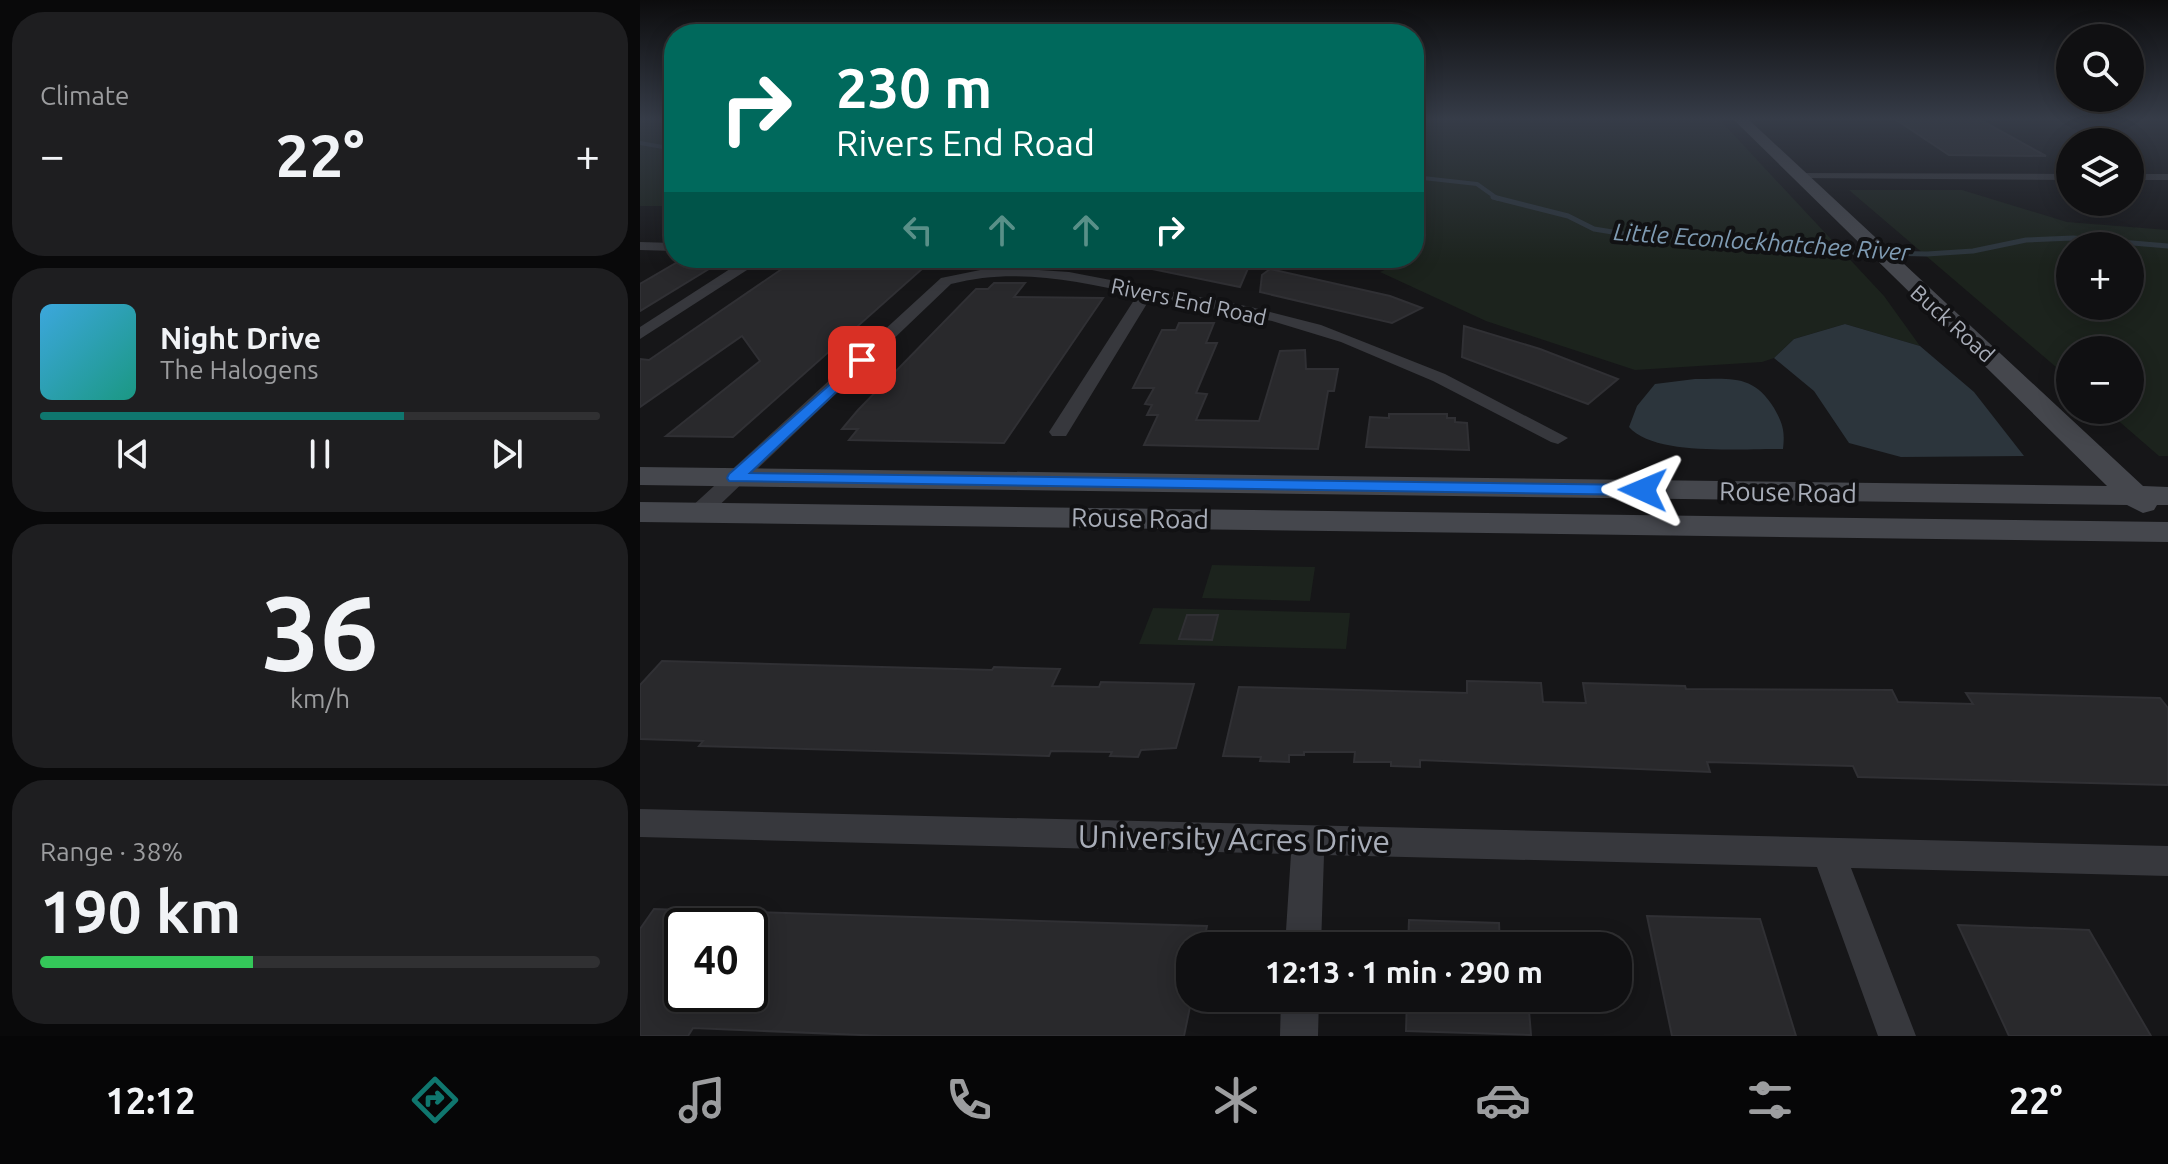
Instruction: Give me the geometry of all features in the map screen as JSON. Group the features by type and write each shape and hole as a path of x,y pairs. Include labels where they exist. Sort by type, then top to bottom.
{"street":[{"name":"Buck Road","path":"1789,167 2168,529"},
{"path":"1797,175 2056,177"},
{"path":"2144,177 2168,177"},
{"path":"640,246 664,247"},
{"path":"640,334 743,268"},
{"name":"Rivers End Road","path":"698,513 946,281 967,274 995,271 1049,272 1314,328 1429,371 1558,438"},
{"path":"1059,432 1147,292"},
{"name":"Rouse Road","path":"640,476 2168,496"},
{"name":"Rouse Road","path":"640,512 2168,529"},
{"name":"University Acres Drive","path":"640,823 2168,861"},
{"path":"1304,932 1308,839"},
{"path":"1828,852 1897,1036"},
{"path":"1299,1036 1300,1012"}],"shaded area":[{"path":"640,167 664,167 664,206 640,206"},
{"path":"1424,167 1764,167 1884,296 1920,346 1845,324 1794,339 1774,358 1762,362 1635,370 1486,321 1380,272 1389,268 1424,268"},
{"path":"1849,190 1962,190 2067,222 2168,230 2168,456 2159,456 2122,424 2144,424 2144,336 2056,336 2056,367"},
{"path":"1845,324 1920,346 1974,392 2024,456 1901,457 1849,443 1814,391 1774,358 1794,339"},
{"path":"1695,379 1740,381 1758,389 1779,419 1783,449 1679,447 1641,437 1629,427 1637,406 1655,384"},
{"path":"1212,565 1315,567 1310,601 1202,598"},
{"path":"1153,608 1350,613 1346,649 1139,644"}],"building":[{"path":"667,268 711,268 640,311 640,284"},
{"path":"783,268 923,268 733,437 666,436 760,361 742,336 640,407 640,359 649,360"},
{"path":"1147,268 1248,268 1240,287"},
{"path":"1270,269 1390,296 1422,308 1392,323 1260,292 1262,275"},
{"path":"994,283 1025,283 1014,297 1103,298 1004,443 849,440 858,429 842,429 858,410 976,289 988,289"},
{"path":"1179,323 1214,323 1206,343 1217,343 1196,393 1207,394 1196,420 1259,421 1280,351 1305,350 1306,369 1338,369 1334,391 1328,391 1318,449 1144,445 1158,415 1147,415 1152,405 1145,404 1154,388 1133,388 1162,330 1176,330"},
{"path":"1464,326 1540,349 1618,379 1588,404 1462,357"},
{"path":"1389,414 1447,414 1447,418 1455,418 1455,422 1467,423 1469,450 1366,447 1370,417 1389,418"},
{"path":"1187,615 1218,615 1212,640 1179,639"},
{"path":"662,661 1060,669 1052,686 1099,687 1101,682 1194,684 1176,748 1141,750 1138,757 1110,756 1112,752 1051,751 1049,756 699,746 703,741 640,739 640,685"},
{"path":"1467,681 1541,683 1543,702 1586,703 1583,683 1685,686 1686,689 1892,690 1898,702 1973,704 1966,693 2160,698 2168,708 2168,785 1858,777 1853,766 1707,762 1710,772 1420,760 1420,767 1391,766 1391,762 1354,762 1355,752 1304,752 1304,755 1289,755 1289,762 1260,761 1261,757 1223,756 1239,687 1467,693"},
{"path":"654,909 664,909 664,1012 768,1012 768,913 1207,926 1206,932 1176,932 1176,1012 1189,1012 1184,1036 885,1036 693,1028 688,1036 640,1036 640,929"},
{"path":"1647,916 1760,919 1796,1036 1672,1036"},
{"path":"1409,920 1499,923 1499,932 1409,932"},
{"path":"1958,925 2089,930 2151,1036 2009,1036"},
{"path":"1407,1012 1529,1012 1531,1035 1406,1031"}],"waterway":[{"name":"Little Econlockhatchee River","path":"1424,178 1477,184 1496,198"},
{"name":"Little Econlockhatchee River","path":"1496,198 1568,216 1594,229 1637,236 1699,236 1833,252 1927,254 1973,251 2026,240 2073,238 2168,246"}],"route":[{"path":"862,360 735,478 1643,490"}]}
